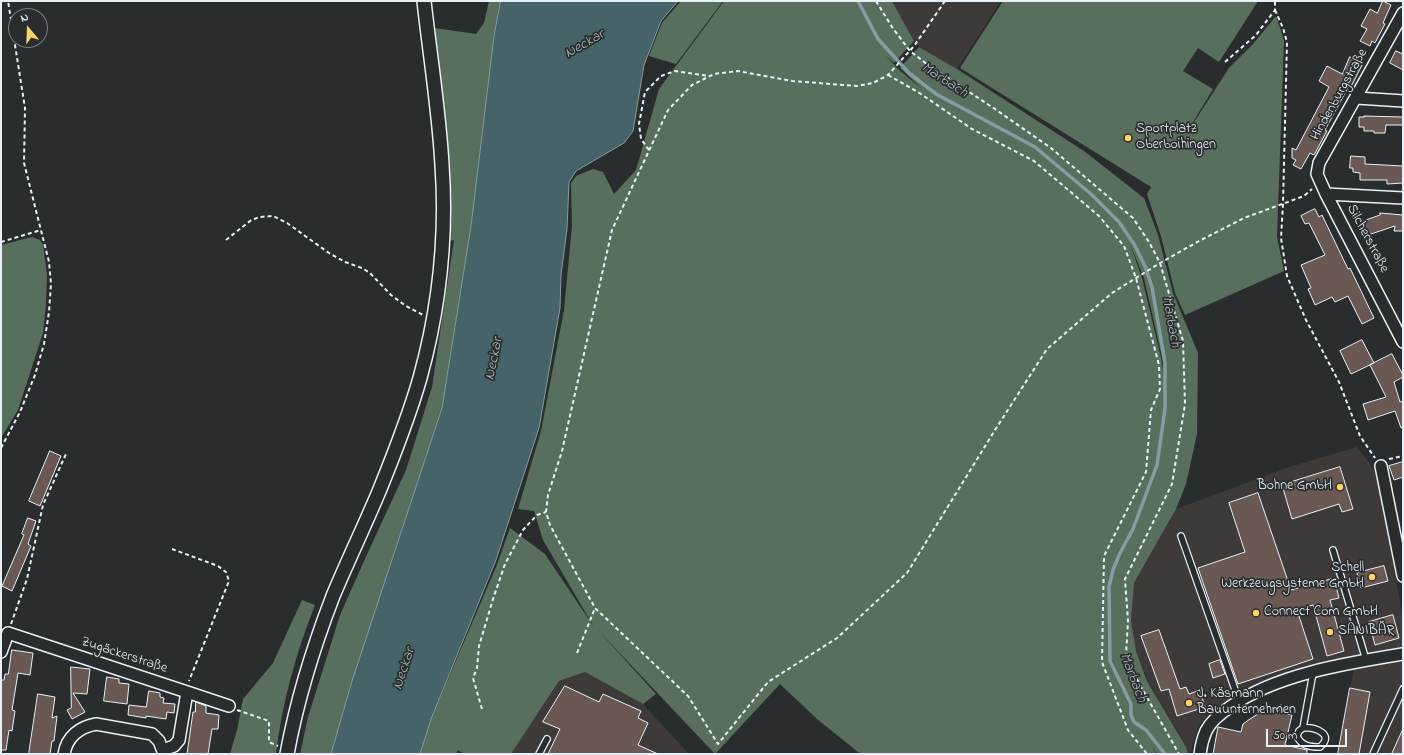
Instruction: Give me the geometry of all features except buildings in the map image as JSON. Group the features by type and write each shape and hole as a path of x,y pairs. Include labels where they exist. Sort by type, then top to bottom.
{"street":[{"path":"282,750 313,649 334,594 380,488 402,432 420,376 426,318 440,277 443,181 439,127 424,1"},
{"name":"Hindenburgstraße","path":"1326,194 1317,174 1319,163 1403,13"},
{"path":"1356,98 1403,101"},
{"path":"1326,194 1403,198"},
{"name":"Silcherstraße","path":"1326,194 1402,337"},
{"path":"1381,466 1403,576"},
{"path":"1,652 8,633"},
{"name":"Zugäckerstraße","path":"8,633 229,706"},
{"path":"1200,754 1206,730 1216,718 1239,700 1258,690 1282,681 1313,673 1366,660 1403,654"},
{"path":"64,754 70,737 79,730 96,724 152,734 159,741 164,752 174,746 179,740 187,692"}],"lane":[{"path":"1181,536 1239,700"},
{"path":"1332,550 1366,660"},
{"path":"1303,728 1309,727 1320,730 1324,734 1324,743 1320,747 1305,745 1299,742 1297,736 1299,730 1303,728 1313,673"},
{"path":"1373,754 1403,689"},
{"path":"540,754 547,739"}],"path":[{"path":"1,448 20,412 35,375 44,344 49,312 51,284 49,262 24,163 25,108 8,1"},
{"path":"876,1 892,27 910,51 928,65 1051,148 1133,218 1149,242 1160,263 1183,341 1186,404 1172,484 1124,579 1128,621 1126,655 1135,676 1179,754"},
{"path":"945,1 910,51 888,74 873,83 856,86 792,81 738,71 714,74 692,85 668,110 612,230 562,451 548,495 546,512 550,525 595,608 688,696 718,744 768,682 837,638 907,573 1047,349 1112,293 1153,267 1199,240 1244,218 1304,196 1320,182"},
{"path":"1275,1 1275,10 1283,28 1286,42 1283,204 1280,238 1287,276 1306,320 1339,382 1360,436 1381,466 1388,459 1403,456"},
{"path":"1224,62 1256,35 1275,10"},
{"path":"649,150 641,139 639,124 645,92 661,76 675,71 710,76"},
{"path":"888,74 921,94 972,129 1034,161 1099,216 1124,246 1136,278 1160,365 1160,389 1151,410 1146,472 1104,556 1102,662 1128,730 1147,754"},
{"path":"226,240 259,217 273,216 287,223 344,262 362,268 370,273 391,295 426,318"},
{"path":"1,242 41,230"},
{"path":"424,308 426,318"},
{"path":"8,633 27,579 43,505 66,454"},
{"path":"482,709 473,678 477,668 479,646 493,599 505,564 523,530 537,515 546,512"},
{"path":"172,549 218,566 226,572 230,581 189,681 187,692"},
{"path":"577,653 595,608"},
{"path":"229,706 269,721 269,742 282,750"}],"shaded area":[{"path":"892,1 1001,1 957,69 919,47 914,41"},
{"path":"1357,447 1374,469 1380,487 1403,620 1403,647 1333,662 1270,679 1231,698 1211,711 1198,727 1190,754 1188,754 1186,746 1148,681 1136,651 1131,620 1134,583 1176,509 1286,468"},
{"path":"1403,660 1403,754 1338,754 1354,668"},
{"path":"585,672 643,704 689,754 511,754 559,681"}],"green space":[{"path":"489,1 501,1 494,36 471,226 442,408 352,681 331,754 300,754 308,717 340,615 406,470 432,387 454,240 448,241 442,112 435,28 476,34 484,23"},
{"path":"681,1 723,1 676,64 649,56 662,23"},
{"path":"724,1 892,1 914,41 894,63 886,56 898,69 922,89 900,68 919,47 957,69 1084,151 1144,198 1158,235 1173,293 1198,353 1197,434 1186,484 1176,509 1134,583 1131,620 1136,651 1147,681 1186,747 1188,754 1157,754 1152,746 1156,754 863,754 858,752 817,719 780,684 715,754 596,628 656,694 643,704 585,672 559,681 511,754 464,754 458,750 456,754 420,754 431,719 496,567 510,528 545,554 594,627 543,540 534,511 518,509 541,431 564,310 572,226 571,183 576,176 593,169 603,172 614,194 636,170 659,89","holes":["1130,244 1144,278 1163,362 1163,374 1162,362 1142,278"]},
{"path":"1003,1 1258,1 1219,62 1198,48 1183,71 1213,89 1181,142 1229,68 1253,44 1276,16 1284,40 1277,237 1284,271 1185,315 1175,293 1161,236 1147,194 1151,187 960,68"},
{"path":"32,237 40,240 43,245 47,274 43,333 18,410 1,438 1,245"},
{"path":"302,600 315,605 302,641 286,697 276,754 230,754 237,730 243,699 273,663"}],"water":[{"name":"Neckar","path":"501,1 678,1 661,21 644,65 633,131 624,143 576,171 569,182 567,229 561,275 560,308 539,428 496,560 431,719 420,754 331,754 352,681 442,408 471,226 494,36"}],"waterway":[{"name":"Marbach","path":"858,1 878,39 909,73 936,94 1035,147 1091,194 1119,222 1134,244 1145,266 1152,287 1165,363 1165,409 1157,465 1133,529 1113,570 1109,587 1110,661 1131,704 1131,715 1134,722 1146,730 1165,754"}],"place":[{"name":"Sportplatz Oberboihingen","path":"1128,138"},
{"name":"Bohne GmbH","path":"1340,487"},
{"name":"Schell Werkzeugsysteme GmbH","path":"1372,577"},
{"name":"Connect Com GmbH","path":"1256,613"},
{"name":"SANIBÄR","path":"1330,632"},
{"name":"J. Käsmann Bauunternehmen","path":"1189,703"}]}
